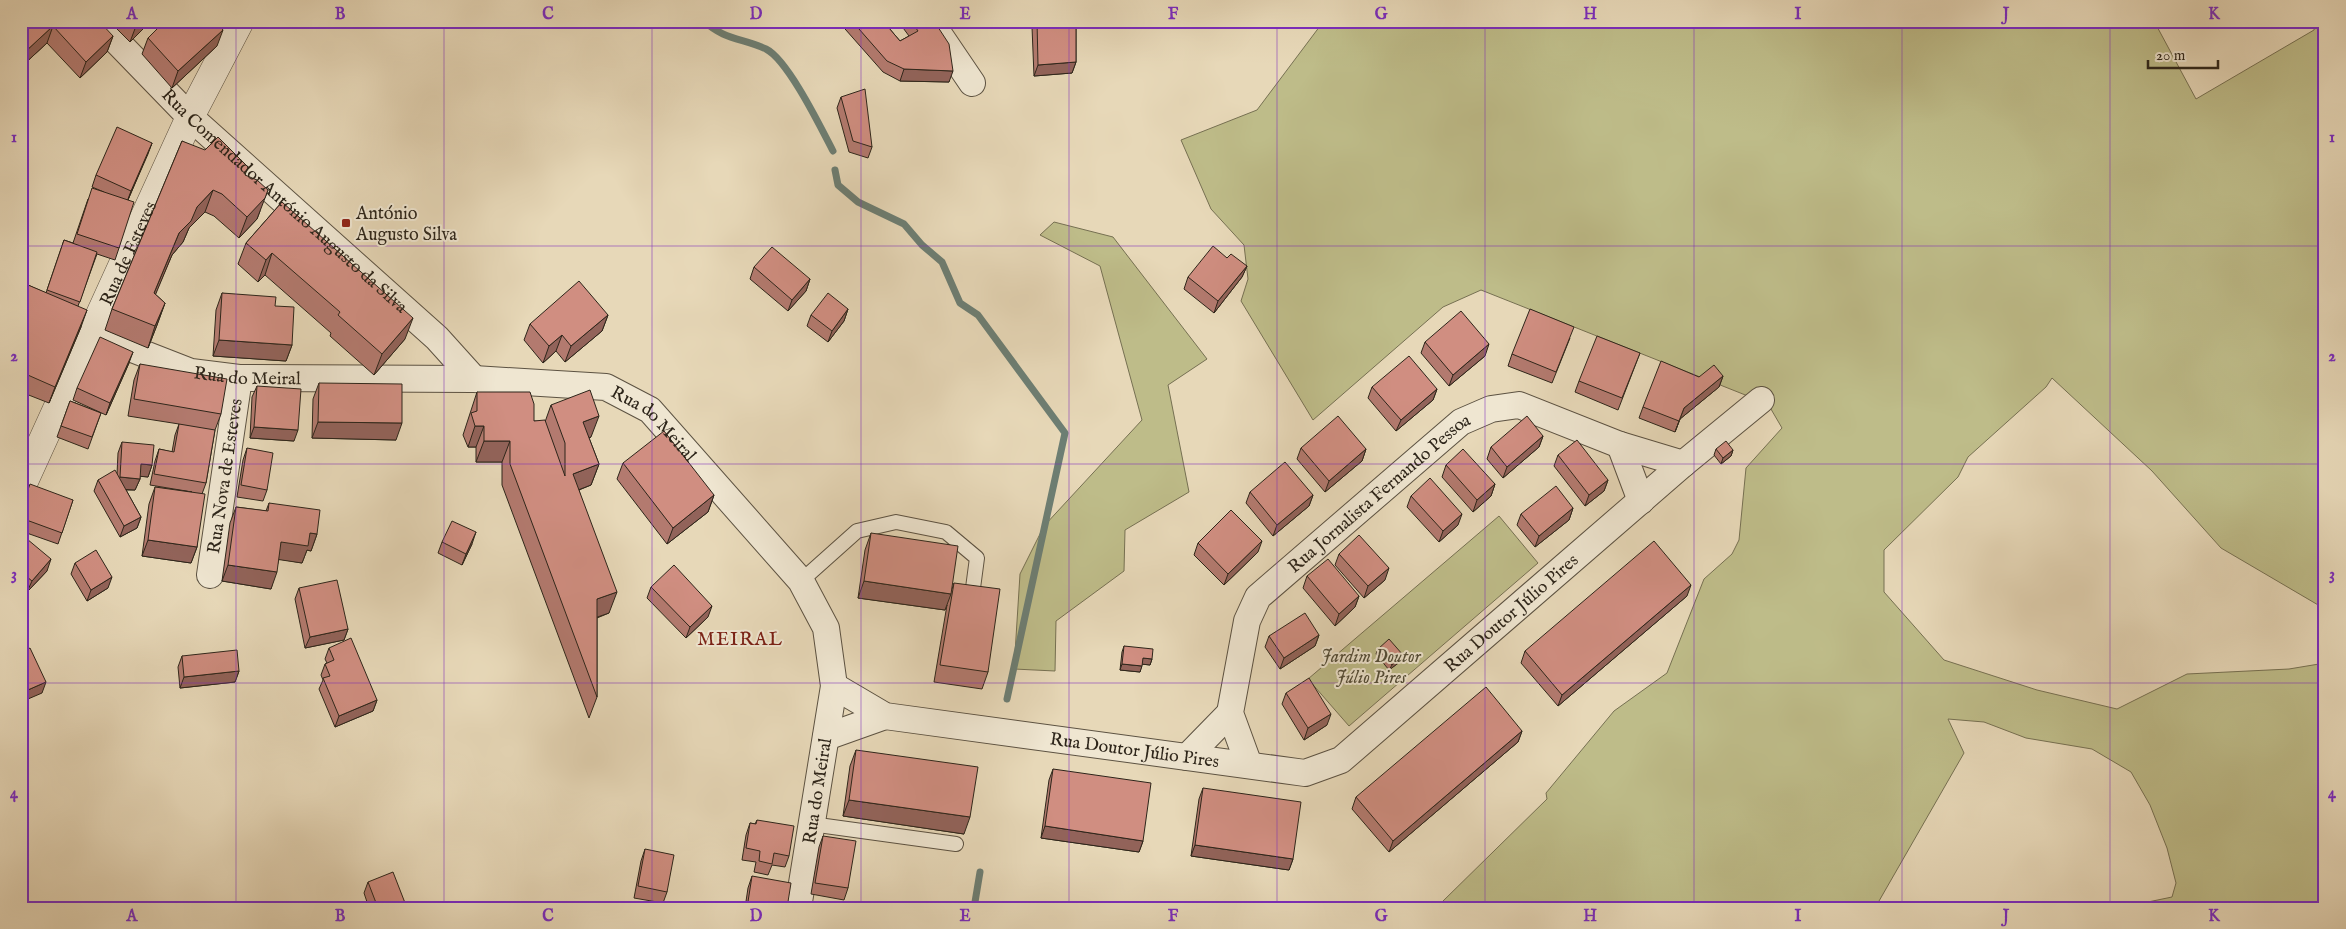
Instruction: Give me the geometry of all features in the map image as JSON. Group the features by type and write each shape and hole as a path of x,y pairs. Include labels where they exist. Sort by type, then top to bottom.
{"street":[{"name":"Rua Comendador António Augusto da Silva","path":"98,21 190,117 437,338 474,379"},
{"name":"Rua de Esteves","path":"21,488 190,117 240,21"},
{"path":"930,21 972,83"},
{"name":"Rua do Meiral","path":"91,334 191,372 239,378 474,379 606,387 650,410 801,581 826,628 834,686 798,908"},
{"name":"Rua Nova de Esteves","path":"210,575 239,378"},
{"name":"Rua Doutor Júlio Pires","path":"834,686 885,716 1305,773 1341,760 1683,464 1761,400"},
{"name":"Rua Jornalista Fernando Pessoa","path":"1230,713 1247,621 1258,596 1461,422 1491,409 1519,404 1620,445 1683,464"},
{"path":"1620,445 1641,501"},
{"path":"1187,757 1230,713 1249,765"},
{"name":"Rua Doutor Júlio Pires","path":"826,738 885,716"}],"lane":[{"path":"801,581 857,531 896,522 946,532 977,558 973,588"},
{"path":"811,824 956,844"}],"green space":[{"path":"1319,21 2154,21 2196,99 2314,30 2316,21 2325,21 2325,609 2221,548 2152,471 2052,378 2046,387 1968,457 1958,477 1884,550 1884,592 1944,660 2037,690 2117,709 2187,674 2289,669 2325,663 2325,908 2119,908 2172,897 2176,883 2167,848 2150,805 2131,772 2092,749 2026,738 1984,722 1948,719 1964,753 1875,908 1427,908 1442,902 1547,799 1546,793 1614,711 1667,673 1704,579 1732,554 1739,540 1746,468 1782,428 1768,404 1481,290 1443,307 1313,420 1241,301 1248,279 1244,245 1211,209 1181,140 1257,110 1320,26"},
{"path":"1054,222 1113,237 1207,359 1168,385 1189,492 1125,530 1124,571 1056,621 1055,671 1014,669 1020,574 1044,526 1142,420 1100,266 1040,235"},
{"name":"Jardim Doutor Júlio Pires","path":"1499,516 1538,563 1349,726 1308,679"}],"building":[{"path":"21,21 99,21 113,36 86,62 53,26 26,51 21,46"},
{"path":"132,21 140,21 136,26"},
{"path":"165,21 216,21 223,30 178,71 148,38"},
{"path":"852,21 883,21 900,41 918,31 911,21 934,21 949,44 953,71 904,69 887,61"},
{"path":"1037,21 1076,21 1076,62 1038,65"},
{"path":"865,89 872,147 853,141 841,97"},
{"path":"117,127 152,143 131,191 96,175"},
{"path":"218,137 248,167 245,175 257,180 268,190 265,198 247,217 222,194 213,190 197,207 191,221 179,233 154,293 165,303 155,326 112,309 182,141 205,150"},
{"path":"92,188 134,202 119,248 77,234"},
{"path":"282,202 413,318 382,354 338,315 340,312 272,253 266,260 246,243"},
{"path":"64,240 97,252 80,302 47,290"},
{"path":"1213,246 1227,258 1231,254 1247,266 1218,301 1188,277"},
{"path":"772,247 810,279 792,300 754,267"},
{"path":"579,281 608,315 571,346 562,335 549,346 530,324"},
{"path":"21,282 87,310 55,387 21,372"},
{"path":"222,293 276,297 275,306 294,307 292,345 219,340"},
{"path":"828,293 848,309 832,331 811,315"},
{"path":"1530,309 1574,327 1556,372 1512,354"},
{"path":"1461,311 1489,344 1453,375 1425,342"},
{"path":"1597,336 1640,353 1622,398 1579,381"},
{"path":"100,337 133,352 110,403 77,388"},
{"path":"1409,356 1437,389 1401,420 1372,387"},
{"path":"1661,361 1699,377 1714,365 1723,376 1684,408 1679,421 1643,407"},
{"path":"140,364 227,379 221,414 134,399"},
{"path":"319,383 402,384 402,423 318,422"},
{"path":"257,386 301,389 298,430 254,427"},
{"path":"590,390 599,416 583,422 599,464 573,474 617,592 597,599 597,697 510,464 510,441 484,441 484,426 475,426 471,413 477,411 477,392 530,392 534,404 534,421 545,420 565,476 565,443 551,405"},
{"path":"70,401 101,413 92,437 61,426"},
{"path":"1338,416 1366,449 1329,481 1301,448"},
{"path":"1527,416 1543,436 1507,467 1491,447"},
{"path":"179,424 215,430 206,483 154,474 159,449 174,452"},
{"path":"664,431 714,495 673,528 623,463"},
{"path":"1577,440 1608,480 1589,495 1558,455"},
{"path":"1726,441 1733,450 1723,458 1716,449"},
{"path":"122,442 154,445 152,465 141,464 140,479 120,477"},
{"path":"247,448 273,453 267,490 241,485"},
{"path":"1463,449 1495,484 1477,500 1446,465"},
{"path":"1285,462 1313,495 1277,525 1250,492"},
{"path":"115,470 141,517 124,526 98,480"},
{"path":"1430,478 1462,514 1443,531 1411,496"},
{"path":"30,484 73,500 62,533 21,518 21,510"},
{"path":"1556,486 1573,508 1539,536 1521,514"},
{"path":"155,487 205,494 197,547 148,540"},
{"path":"269,503 320,510 317,534 310,533 308,546 281,542 277,572 228,565 236,507 268,511"},
{"path":"1231,510 1262,541 1228,574 1198,543"},
{"path":"452,521 476,532 466,554 442,542"},
{"path":"871,533 958,546 951,594 864,581"},
{"path":"21,534 51,559 32,581 21,572"},
{"path":"1359,535 1389,568 1368,586 1339,554"},
{"path":"1654,541 1691,585 1562,695 1525,651"},
{"path":"96,550 112,577 91,590 75,563"},
{"path":"1328,559 1359,596 1339,614 1307,576"},
{"path":"674,565 712,606 690,627 651,587"},
{"path":"337,580 348,629 310,637 299,588"},
{"path":"954,583 1000,589 988,672 940,665"},
{"path":"1305,613 1319,635 1284,658 1269,636"},
{"path":"351,638 377,700 339,716 323,678 330,676 325,664 334,660 329,648"},
{"path":"1389,639 1403,655 1392,665 1378,649"},
{"path":"1124,646 1153,649 1152,659 1143,658 1142,666 1122,664"},
{"path":"30,648 46,682 21,693 21,653"},
{"path":"237,650 239,671 184,677 182,656"},
{"path":"1309,678 1331,714 1308,728 1286,693"},
{"path":"1486,687 1522,731 1393,841 1356,797"},
{"path":"856,750 978,767 970,817 849,800"},
{"path":"1053,769 1151,783 1143,841 1045,826"},
{"path":"1203,788 1301,802 1293,859 1195,845"},
{"path":"757,820 794,826 789,856 774,853 772,864 759,861 760,851 746,848 750,823 756,824"},
{"path":"823,836 856,841 848,888 815,883"},
{"path":"645,849 674,855 667,892 638,886"},
{"path":"393,872 407,908 378,908 368,882"},
{"path":"752,876 791,883 787,908 747,908"},
{"path":"863,902 887,908 862,908"}],"waterway":[{"path":"704,21 719,32 757,45 775,56 794,80 833,151"},
{"path":"835,170 838,185 858,202 904,224 922,245 942,262 960,303 978,315 1065,433 1007,699"},
{"path":"974,908 980,872"}],"place":[{"name":"António Augusto Silva","path":"346,223"}],"district":[{"name":"MEIRAL","path":"740,638"}]}
